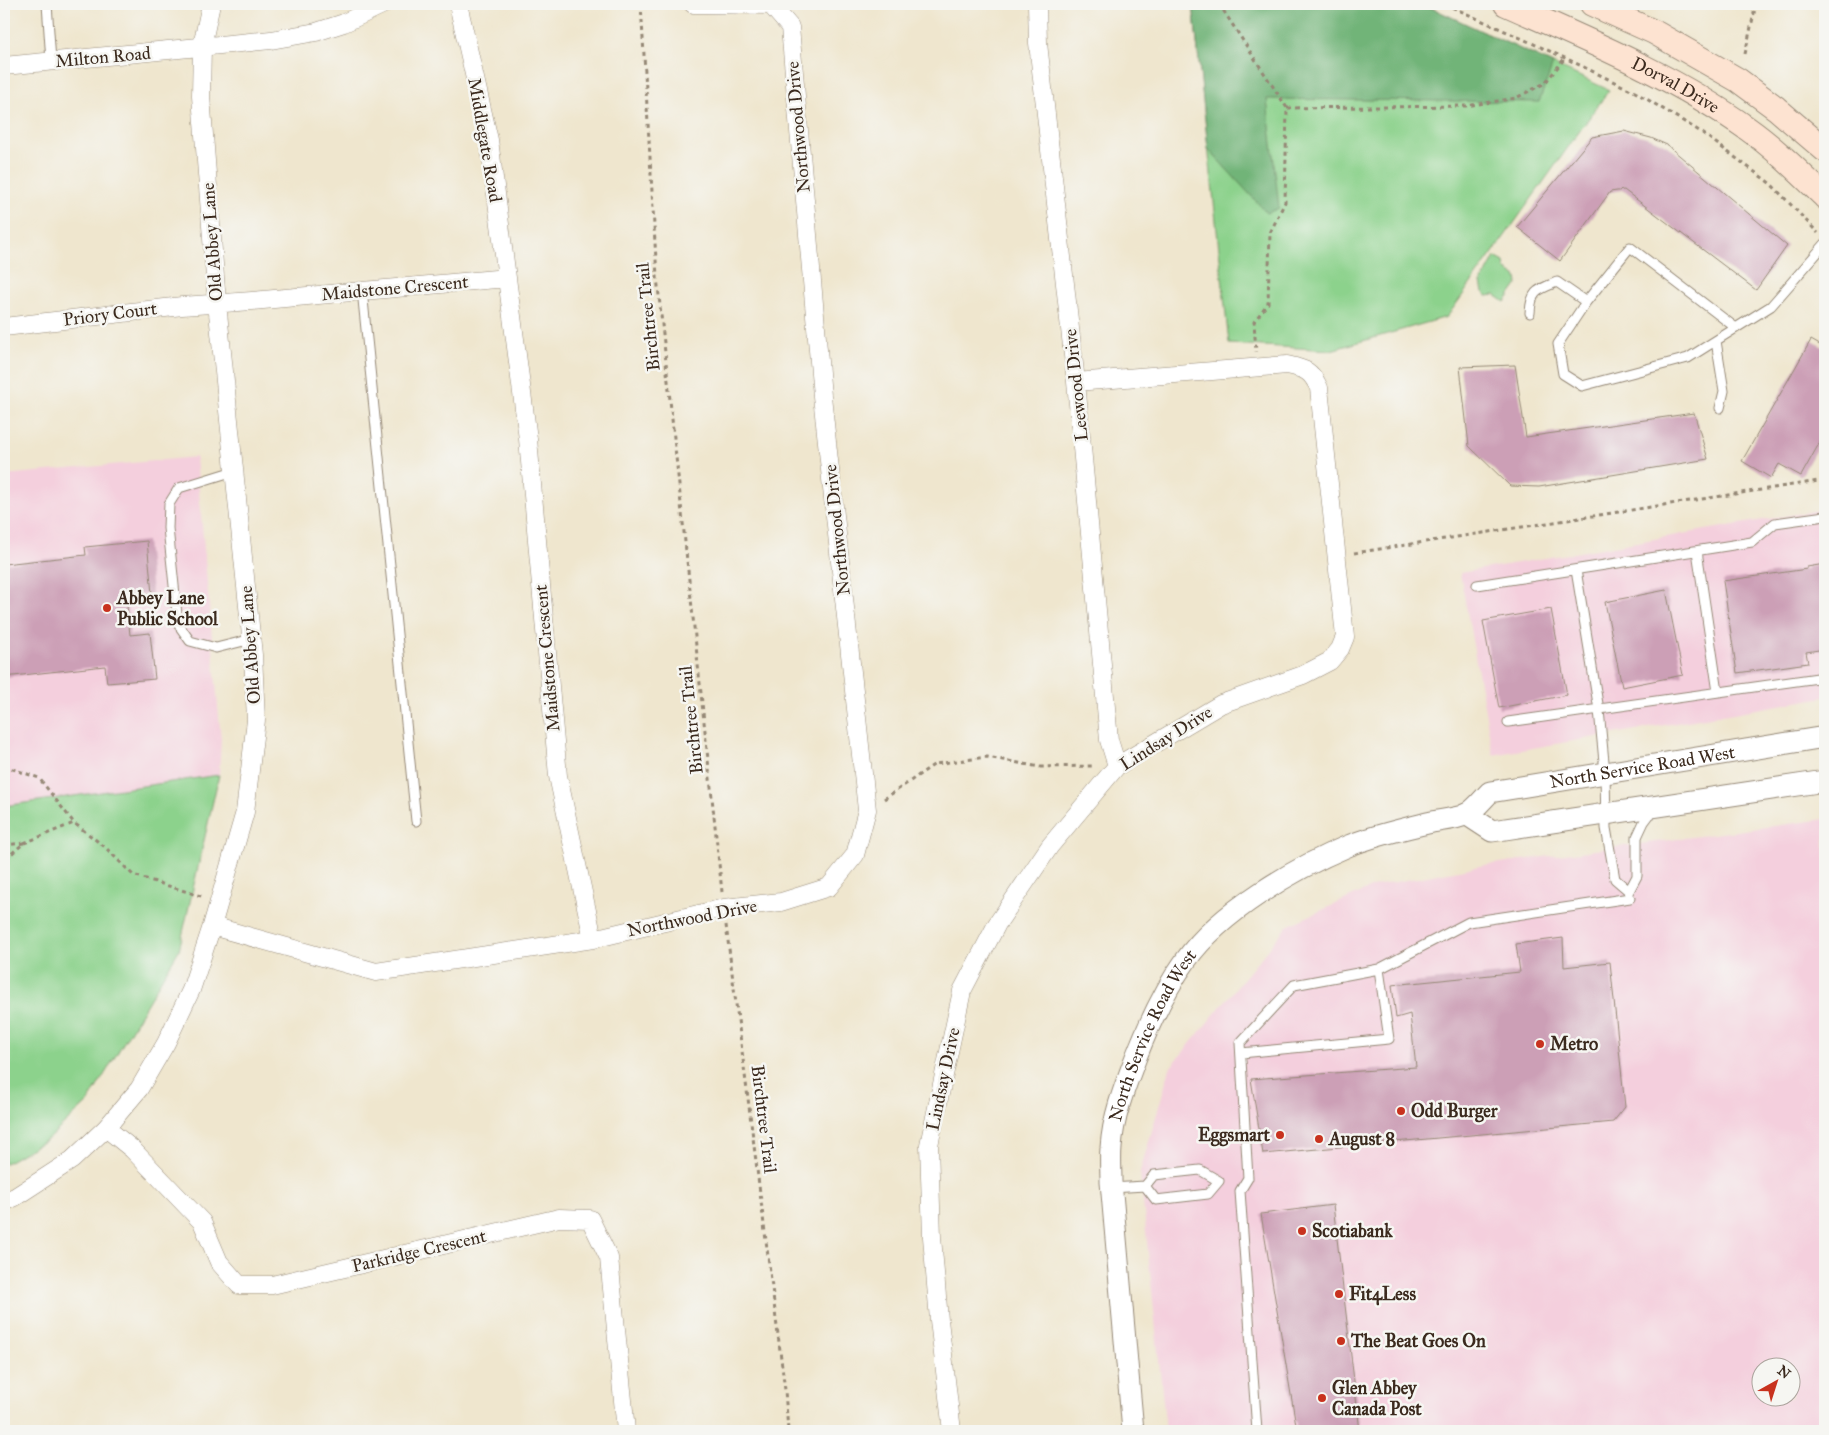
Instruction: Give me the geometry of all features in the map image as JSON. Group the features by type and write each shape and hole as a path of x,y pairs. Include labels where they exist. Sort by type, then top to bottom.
{"main road":[{"name":"Dorval Drive","path":"1506,4 1658,74 1706,101 1750,130 1825,197"},
{"name":"Dorval Drive","path":"1592,4 1654,32 1738,80 1776,108 1825,150"}],"street":[{"name":"Old Abbey Lane","path":"4,1202 72,1160 106,1128 139,1088 166,1043 191,990 212,926 245,812 256,720 252,639 216,303 201,96 202,46 210,4"},
{"path":"202,46 271,40 316,32 344,23 384,4"},
{"name":"Middlegate Road","path":"458,4 489,140 506,278"},
{"name":"Northwood Drive","path":"593,939 724,908 780,902 829,888 854,855 867,810 822,396 790,27 771,5 693,4"},
{"name":"Leewood Drive","path":"1037,4 1039,52 1076,382 1108,740 1117,766"},
{"name":"Milton Road","path":"4,66 202,46"},
{"name":"Maidstone Crescent","path":"216,303 506,278 528,439 558,776 593,939"},
{"name":"Priory Court","path":"4,327 216,303"},
{"name":"Lindsay Drive","path":"952,1431 938,1320 932,1237 929,1145 962,991 997,924 1050,846 1117,766 1220,704 1303,675 1330,661 1340,649 1345,637 1319,388 1314,376 1302,368 1287,365 1076,382"},
{"name":"North Service Road West","path":"1133,1431 1111,1188 1111,1147 1124,1089 1145,1035 1186,959 1207,937 1235,912 1271,886 1312,862 1347,846 1379,835 1466,814 1490,792 1825,737"},
{"path":"1466,814 1492,831 1825,782"},
{"path":"212,926 376,972 593,939"},
{"name":"Parkridge Crescent","path":"106,1128 132,1149 202,1222 220,1262 239,1284 272,1285 559,1218 590,1219 609,1258 626,1431"}],"lane":[{"path":"47,4 51,61"},
{"path":"1736,328 1630,247 1586,302 1558,344 1563,374 1582,386 1688,358 1716,341 1771,306 1825,244"},
{"path":"1530,313 1531,300 1539,289 1557,282 1586,302"},
{"path":"362,290 416,821"},
{"path":"1716,341 1724,391 1720,408"},
{"path":"234,470 179,488 169,504 168,528 178,624 190,641 216,648 252,639"},
{"path":"1477,585 1752,542 1775,523 1825,516"},
{"path":"1697,550 1718,692"},
{"path":"1576,570 1599,710 1605,772 1606,828 1615,879 1629,891 1637,876 1637,837 1644,822 1657,806"},
{"path":"1508,722 1825,676"},
{"path":"1257,1431 1240,1191 1248,1178 1240,1043 1294,985 1379,968 1469,922 1630,898"},
{"path":"1241,1053 1389,1040 1379,968"},
{"path":"1111,1188 1145,1186 1154,1175 1200,1170 1219,1181 1208,1194 1156,1200 1145,1186"}],"path":[{"name":"Birchtree Trail","path":"641,4 657,277 724,908 785,1390 788,1431"},
{"path":"1219,4 1287,108 1285,202 1270,233 1268,304 1254,322 1258,368"},
{"path":"1446,4 1635,92 1701,132 1771,184 1818,234"},
{"path":"1745,54 1756,4"},
{"path":"1287,108 1466,106 1516,98 1545,83 1565,58"},
{"path":"1336,556 1825,480"},
{"path":"867,810 935,764 987,757 1040,767 1117,766"},
{"path":"4,766 39,778 74,823 104,847 133,875 219,901"},
{"path":"4,845 24,843 74,823"},
{"path":"4,860 24,843"}],"shaded area":[{"name":"Abbey Lane Public School","path":"196,457 221,740 219,775 4,806 4,475"},
{"path":"1825,509 1825,697 1493,755 1460,573"},
{"path":"1825,819 1825,1431 1166,1431 1140,1172 1170,1068 1287,926 1375,886 1485,865"}],"green space":[{"path":"1193,4 1423,4 1609,90 1447,317 1331,350 1229,344"},
{"path":"1193,4 1423,4 1553,64 1539,102 1267,99 1279,208 1267,213 1208,149"},
{"path":"1495,257 1504,262 1505,269 1517,277 1518,284 1505,302 1495,295 1487,296 1483,292 1481,283"},
{"path":"219,775 179,950 88,1102 48,1139 4,1164 4,806"}],"building":[{"path":"1624,131 1651,138 1667,145 1787,246 1756,290 1624,190 1610,192 1560,261 1517,227 1592,137"},
{"path":"1811,340 1825,348 1825,433 1801,476 1779,464 1771,478 1742,461"},
{"path":"1515,365 1526,437 1694,413 1708,459 1539,487 1510,486 1469,446 1460,367"},
{"path":"147,541 152,594 126,596 130,635 150,633 155,679 107,683 105,666 4,677 4,564 86,555 85,547"},
{"path":"1825,564 1825,649 1806,652 1808,663 1737,673 1723,581 1807,569 1807,567"},
{"path":"1666,590 1683,675 1622,687 1605,602"},
{"path":"1551,609 1567,695 1499,708 1483,621"},
{"path":"1563,938 1564,967 1610,962 1625,1107 1613,1122 1263,1154 1251,1079 1416,1067 1410,1014 1396,1018 1392,985 1520,972 1516,944"},
{"path":"1333,1205 1360,1431 1297,1431 1261,1214"}],"place":[{"name":"Abbey Lane Public School","path":"107,608"},
{"name":"Metro","path":"1540,1044"},
{"name":"Odd Burger","path":"1401,1111"},
{"name":"Eggsmart","path":"1280,1135"},
{"name":"August 8","path":"1319,1139"},
{"name":"Scotiabank","path":"1302,1231"},
{"name":"Fit4Less","path":"1339,1294"},
{"name":"The Beat Goes On","path":"1341,1341"},
{"name":"Glen Abbey Canada Post","path":"1322,1398"}]}
